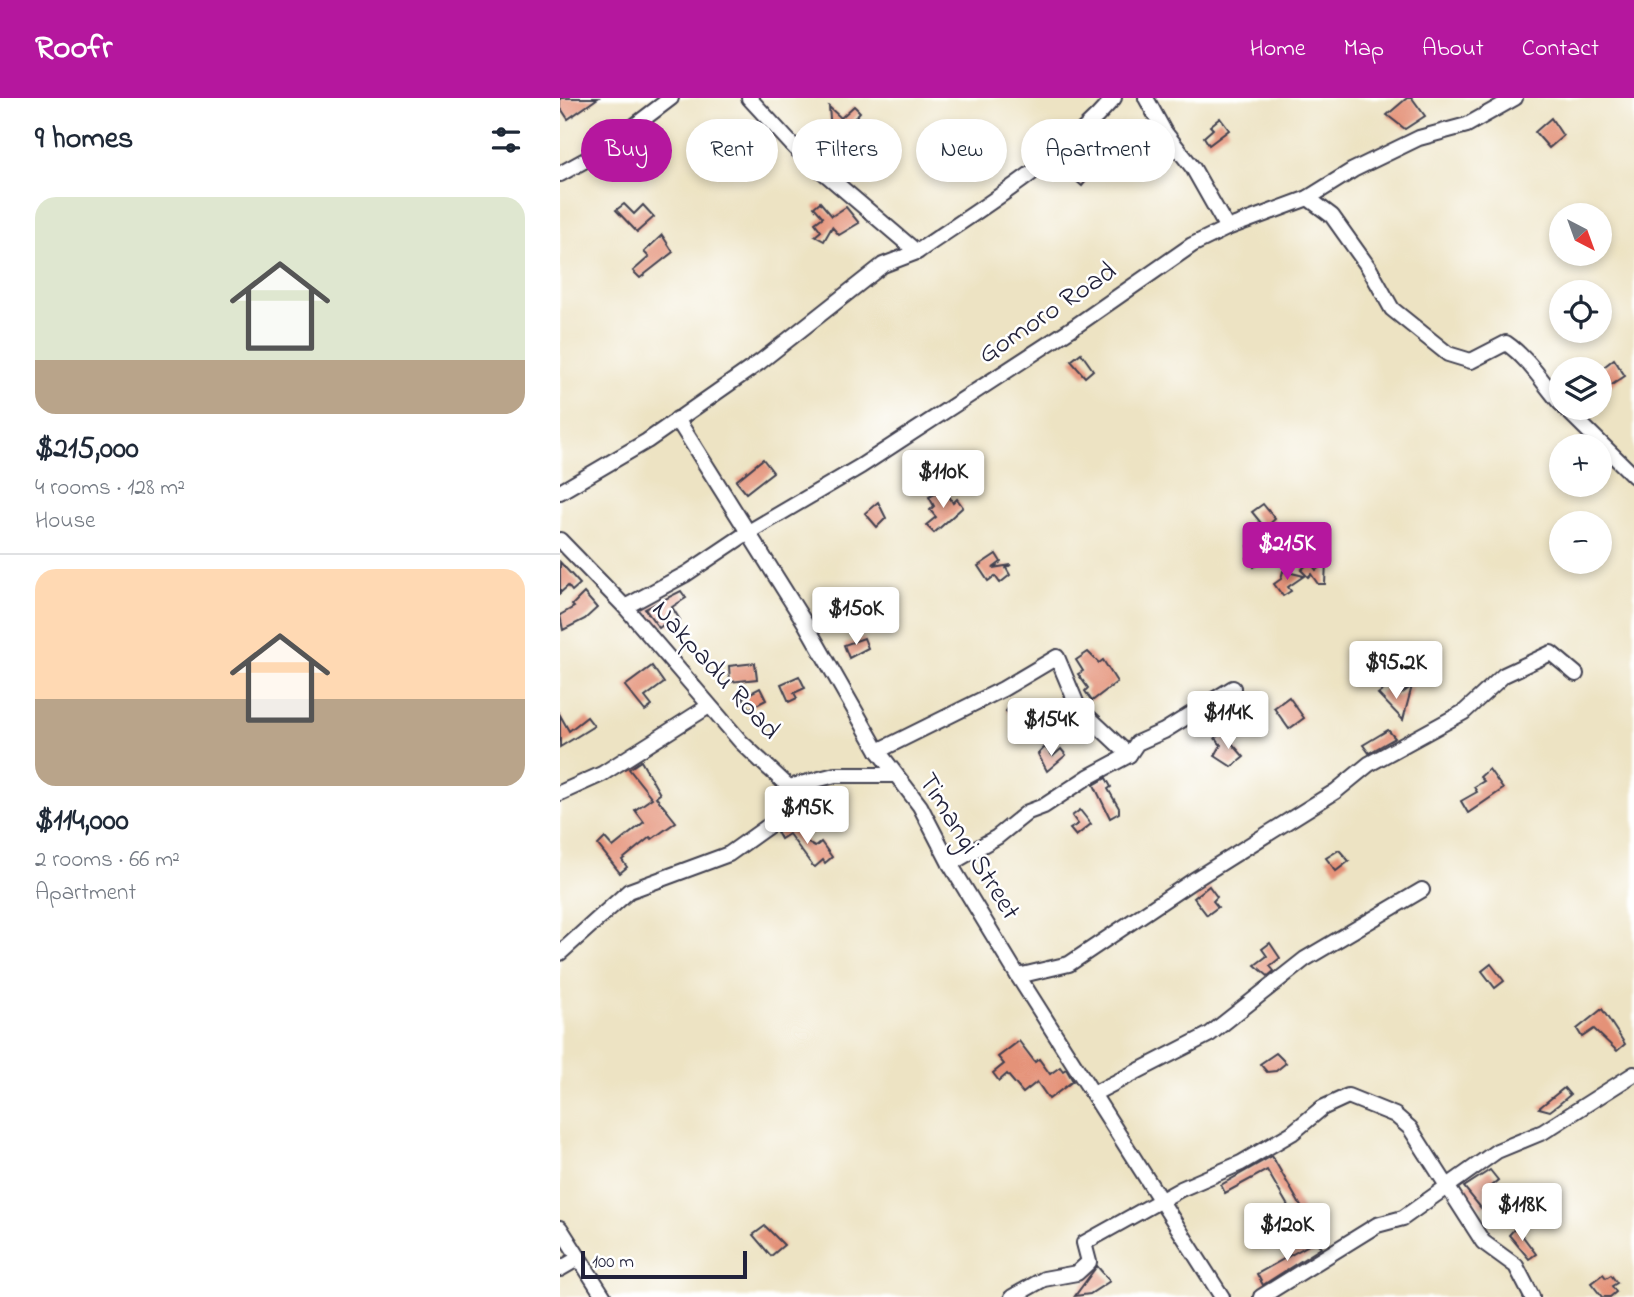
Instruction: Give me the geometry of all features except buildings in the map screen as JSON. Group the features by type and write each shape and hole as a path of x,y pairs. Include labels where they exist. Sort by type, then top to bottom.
{"street":[{"path":"560,174 600,152 671,98"},
{"path":"749,98 796,149 917,252"},
{"path":"560,492 677,419 760,362 883,265 917,252 1049,162 1089,126 1114,98"},
{"path":"1146,98 1164,131 1193,168 1227,228"},
{"name":"Gomoro Road","path":"625,607 685,574 747,533 861,466 1077,325 1192,245 1227,228 1308,198 1353,170 1408,143 1467,125 1515,98"},
{"path":"1308,198 1332,216 1369,268 1392,309 1448,354 1471,361 1506,342 1523,354 1549,390"},
{"name":"Timangi Street","path":"677,419 805,623 878,751 930,822 950,864 1018,976 1095,1093 1222,1297"},
{"path":"1577,420 1634,476"},
{"name":"Nakpadu Road","path":"560,540 625,607 741,742 789,787"},
{"path":"1018,976 1069,964 1109,940 1194,880 1336,791 1369,764 1464,712 1504,675 1551,653 1576,674"},
{"path":"878,751 1003,689 1057,657 1079,707 1099,730 1129,755"},
{"path":"950,864 997,837 1028,812 1044,806 1088,777 1129,755 1137,743 1164,732 1233,688"},
{"path":"560,793 602,774 709,706"},
{"path":"560,953 629,891 729,854 788,812 789,787 835,775 894,775"},
{"path":"1095,1093 1210,1034 1305,959 1422,890"},
{"path":"1261,1297 1377,1225 1403,1218 1447,1190 1497,1151 1543,1132 1634,1074"},
{"path":"1012,1297 1044,1279 1077,1273 1089,1262 1084,1243 1181,1189 1241,1163 1292,1133 1322,1108 1348,1096 1395,1115 1410,1128 1447,1190 1483,1242 1516,1266 1532,1297"},
{"path":"560,1228 604,1297"},
{"path":"560,1269 579,1258"}]}
